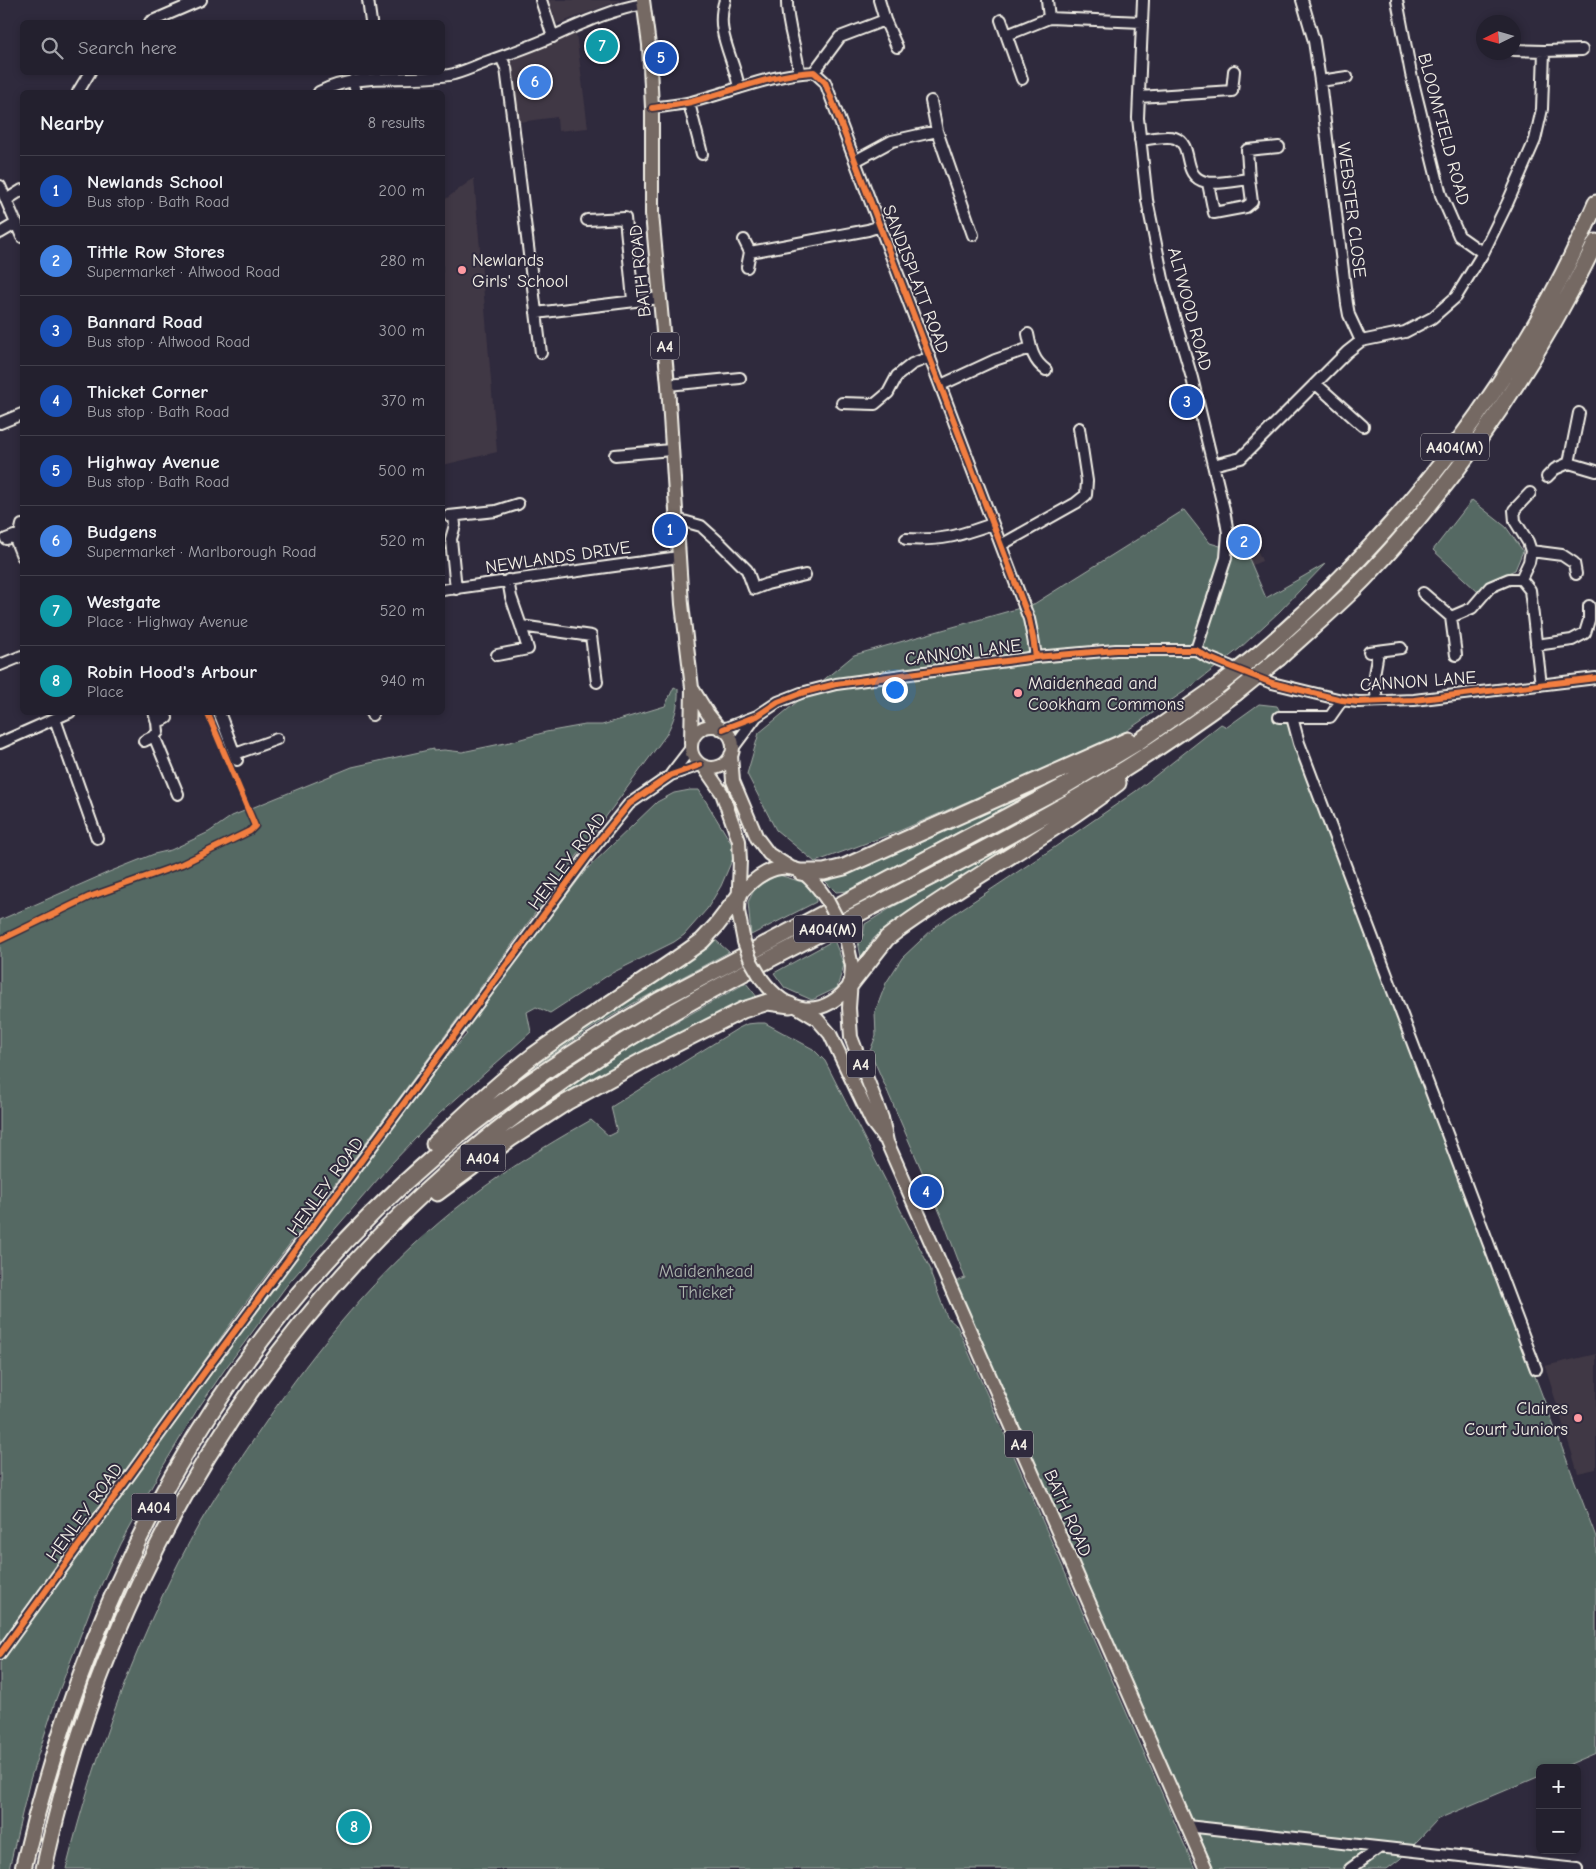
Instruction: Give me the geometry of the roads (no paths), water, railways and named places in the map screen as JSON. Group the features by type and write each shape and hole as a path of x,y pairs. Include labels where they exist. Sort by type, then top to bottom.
{"highway":[{"name":"A404(M)","path":"386,1200 439,1151 501,1102 559,1061 606,1032 726,965 1063,787 1108,761 1217,687 1261,652 1301,617 1362,557 1413,500 1442,463 1514,360 1566,267 1596,203"},
{"name":"A404(M)","path":"377,1238 421,1195 498,1129 556,1086 627,1039 768,961 1089,791 1167,742 1236,693 1279,658 1365,578 1409,529 1460,467 1525,372 1596,242"},
{"name":"A404(M)","path":"797,871 824,872 844,867 1162,726"},
{"name":"A404(M)","path":"851,984 887,938 896,931 1086,807 1167,742"},
{"name":"A404","path":"23,1869 42,1789 76,1686 105,1612 159,1497 217,1403 271,1328 324,1264 386,1200 426,1152 481,1099 534,1056 584,1020 702,941 739,896"},
{"name":"A404","path":"44,1869 60,1801 102,1672 149,1565 181,1502 220,1437 300,1324 377,1238 510,1138 596,1085 743,1010 768,1002 794,1006"}],"main road":[{"name":"BATH ROAD","path":"644,2 649,45 652,108 652,214 668,385 682,604 692,688 691,746"},
{"name":"BATH ROAD","path":"692,688 708,714 721,728"},
{"path":"711,726 721,728 730,737 733,781 757,838 769,854 812,882 827,900 845,934 852,966 851,984 840,997 830,1004 814,1009 794,1006 772,992 751,961 738,918 740,854 737,833 722,792 693,756 691,746 694,736 703,728 711,726"},
{"path":"702,766 718,768 726,763 732,751"},
{"path":"739,896 749,884 765,872 779,869 797,871"},
{"name":"BATH ROAD","path":"851,984 848,1020 851,1037 882,1118 887,1142 1206,1869"},
{"name":"BATH ROAD","path":"794,1006 817,1019 830,1034 872,1122 887,1142"}],"street":[{"path":"155,20 202,0"},
{"path":"368,0 371,20"},
{"path":"541,0 553,37"},
{"path":"725,0 722,8 721,25 739,88"},
{"path":"787,0 787,14 798,56 800,73"},
{"path":"880,0 885,20 897,48"},
{"path":"1047,0 1049,18"},
{"name":"ALTWOOD ROAD","path":"1143,0 1139,97 1140,140 1147,200 1158,256 1174,320 1192,378 1228,532 1226,558 1196,650"},
{"name":"WEBSTER CLOSE","path":"1302,0 1314,41 1347,304 1349,315 1361,341"},
{"name":"BLOOMFIELD ROAD","path":"1397,0 1411,74 1441,194 1459,236 1483,253"},
{"path":"324,90 353,80 377,75 428,77 455,74 553,37 597,18 644,2"},
{"path":"1006,35 1049,18 1142,22"},
{"path":"652,108 689,102 800,73 814,72 840,38 885,20"},
{"path":"1001,20 1022,79"},
{"path":"1521,50 1582,50"},
{"path":"1213,465 1241,458 1347,352 1361,341 1405,332 1432,318 1456,297 1483,253 1535,140 1542,109 1544,51"},
{"path":"501,57 506,68 541,353"},
{"path":"1139,97 1237,91 1234,71"},
{"name":"SANDISPLATT ROAD","path":"814,72 825,82 941,385 1028,619 1034,638 1036,657"},
{"path":"79,90 88,75"},
{"path":"1320,82 1347,77"},
{"path":"353,80 356,90"},
{"path":"931,101 937,131 973,235"},
{"path":"689,102 702,154"},
{"path":"855,161 892,142 937,131"},
{"path":"1140,140 1173,137 1180,140 1184,145 1193,174 1196,178 1208,183 1249,179"},
{"path":"1208,183 1214,213 1246,207 1252,202 1247,150 1279,147"},
{"path":"0,186 20,231"},
{"path":"6,200 20,191"},
{"path":"587,220 625,218 633,300"},
{"path":"0,233 17,223"},
{"path":"750,252 868,230 880,226"},
{"path":"744,240 750,252 747,267"},
{"path":"536,313 660,298"},
{"path":"1028,334 1030,348 1037,364 1046,370"},
{"path":"941,385 995,360 1030,348"},
{"path":"842,403 875,404 888,393 897,376 912,364 930,357"},
{"path":"668,385 740,378"},
{"path":"1316,384 1363,426"},
{"path":"1569,463 1580,412"},
{"path":"0,423 20,415"},
{"path":"1000,545 1076,503 1086,495 1087,481 1079,428"},
{"path":"615,455 671,450"},
{"path":"1547,477 1555,469 1569,463 1596,470"},
{"path":"1521,579 1529,562 1531,551 1528,542 1514,521 1514,510 1530,494"},
{"path":"456,589 451,539 455,525 451,516 496,511 518,504"},
{"path":"676,519 701,526 747,570 754,589 805,575"},
{"path":"906,540 932,541 958,536 992,524"},
{"path":"20,534 10,537 20,553"},
{"path":"1531,551 1562,555 1574,562 1576,574"},
{"name":"NEWLANDS DRIVE","path":"445,590 679,557"},
{"path":"1451,617 1472,608 1490,587 1509,579 1521,579"},
{"path":"1521,579 1530,590 1541,685"},
{"path":"497,655 528,649 511,597 508,580"},
{"path":"1423,593 1451,617 1456,656"},
{"path":"1536,645 1572,640 1585,633 1589,620 1589,606"},
{"path":"521,626 591,636 597,682"},
{"path":"1377,701 1374,675 1377,658 1373,652 1401,648"},
{"name":"CANNON LANE","path":"721,728 757,716 778,702 801,693 836,684 1036,657 1116,650 1196,650 1207,657 1272,682 1342,700 1414,700 1596,678"},
{"path":"0,664 20,657"},
{"path":"1279,717 1330,717 1342,700"},
{"path":"0,743 64,715"},
{"path":"220,715 236,757 277,739"},
{"name":"CANNON LANE","path":"732,751 757,716"},
{"path":"144,741 158,732 159,717"},
{"path":"1292,717 1300,743 1536,1369"},
{"path":"55,719 97,838"},
{"path":"154,736 178,795"},
{"name":"HENLEY ROAD","path":"671,775 691,746"},
{"name":"HENLEY ROAD","path":"0,1654 209,1366 591,852 629,804 671,775 702,766"},
{"path":"1187,1826 1577,1869"},
{"path":"1350,1869 1379,1848"}],"place":[{"name":"Westgate","path":"602,46"},
{"name":"Highway Avenue","path":"661,58"},
{"name":"Budgens","path":"535,82"},
{"name":"Newlands Girls' School","path":"462,270"},
{"name":"Bannard Road","path":"1187,402"},
{"name":"Newlands School","path":"670,530"},
{"name":"Tittle Row Stores","path":"1244,542"},
{"name":"Maidenhead and Cookham Commons","path":"1018,693"},
{"name":"Thicket Corner","path":"926,1192"},
{"name":"Claires Court Juniors","path":"1578,1418"},
{"name":"Robin Hood's Arbour","path":"354,1827"}],"park label":[{"name":"Maidenhead Thicket","path":"706,1281"}]}
